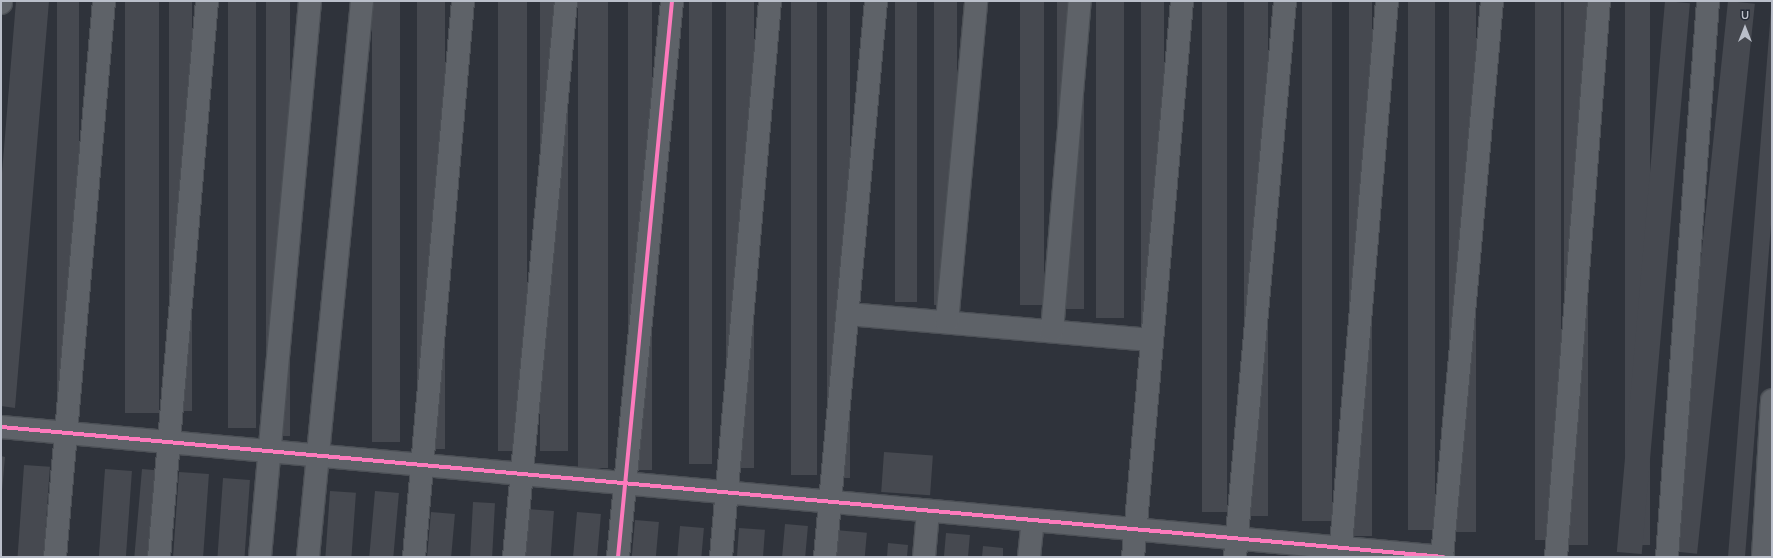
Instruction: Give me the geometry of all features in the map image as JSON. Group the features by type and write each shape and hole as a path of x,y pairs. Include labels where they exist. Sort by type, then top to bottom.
{"street":[{"path":"56,557 104,1"},
{"path":"159,557 207,1"},
{"path":"260,557 310,1"},
{"path":"308,557 362,1"},
{"path":"414,557 464,1"},
{"path":"514,557 566,1"},
{"path":"618,557 672,1"},
{"path":"721,557 770,1"},
{"path":"825,557 876,1"},
{"path":"946,322 976,1"},
{"path":"1052,331 1080,1"},
{"path":"1133,557 1182,1"},
{"path":"1236,548 1285,1"},
{"path":"1340,552 1387,1"},
{"path":"1,427 1135,529 1236,548 1443,557 1492,1"},
{"path":"1556,557 1599,1"},
{"path":"1667,557 1708,1"},
{"path":"848,314 1152,340"},
{"path":"1763,557 1772,400"},
{"path":"924,557 928,511"},
{"path":"1030,557 1033,520"}],"building":[{"path":"16,1 49,1 15,408 1,406 1,185"},
{"path":"57,1 79,1 79,414 57,414"},
{"path":"125,1 159,1 159,413 125,413"},
{"path":"169,1 192,1 192,411 169,411"},
{"path":"228,1 256,1 256,428 228,428"},
{"path":"266,1 290,1 290,436 266,436"},
{"path":"372,1 400,1 400,442 372,442"},
{"path":"417,1 445,1 445,449 417,449"},
{"path":"498,1 527,1 527,451 498,451"},
{"path":"540,1 568,1 568,451 540,451"},
{"path":"578,1 608,1 608,468 578,468"},
{"path":"628,1 652,1 652,470 628,470"},
{"path":"689,1 712,1 712,464 689,464"},
{"path":"726,1 754,1 754,468 726,468"},
{"path":"791,1 817,1 817,475 791,475"},
{"path":"827,1 850,1 850,478 827,478"},
{"path":"895,1 917,1 917,302 895,302"},
{"path":"934,1 957,1 957,305 934,305"},
{"path":"1020,1 1044,1 1044,305 1020,305"},
{"path":"1057,1 1084,1 1084,309 1057,309"},
{"path":"1096,1 1124,1 1124,318 1096,318"},
{"path":"1141,1 1164,1 1164,323 1141,323"},
{"path":"1202,1 1227,1 1227,512 1202,512"},
{"path":"1244,1 1268,1 1268,516 1244,516"},
{"path":"1302,1 1332,1 1332,521 1302,521"},
{"path":"1349,1 1372,1 1372,536 1349,536"},
{"path":"1408,1 1435,1 1435,530 1408,530"},
{"path":"1449,1 1476,1 1476,532 1449,532"},
{"path":"1535,1 1561,1 1561,540 1535,540"},
{"path":"1564,1 1588,1 1588,545 1564,545"},
{"path":"1625,1 1650,1 1650,545 1625,545"},
{"path":"1665,1 1690,3 1642,554 1617,552"},
{"path":"1728,1 1755,4 1697,554 1670,551"},
{"path":"1771,10 1772,212 1745,557 1728,557"},
{"path":"884,452 933,455 930,495 881,492"},
{"path":"1,456 5,457 2,491 1,491"},
{"path":"24,465 50,467 44,557 18,557"},
{"path":"105,469 132,471 126,557 99,557"},
{"path":"142,469 165,471 157,557 134,557"},
{"path":"179,472 209,474 203,557 173,557"},
{"path":"223,478 250,480 245,557 217,557"},
{"path":"330,491 356,493 351,557 325,557"},
{"path":"375,491 399,493 393,557 369,557"},
{"path":"473,502 495,503 492,557 470,557"},
{"path":"527,509 554,511 551,557 524,557"},
{"path":"431,512 455,514 451,557 427,557"},
{"path":"577,512 601,514 597,557 573,557"},
{"path":"635,520 659,522 656,557 632,557"},
{"path":"785,524 808,526 805,557 782,557"},
{"path":"680,526 704,528 701,557 677,557"},
{"path":"739,528 765,530 763,557 737,557"},
{"path":"835,530 867,533 865,557 833,557"},
{"path":"946,533 970,535 968,557 944,557"},
{"path":"888,543 908,545 907,557 887,557"},
{"path":"983,546 1003,548 1003,557 982,557"}],"cycle path":[{"path":"618,557 672,1"},
{"path":"1,427 1443,557"}]}
